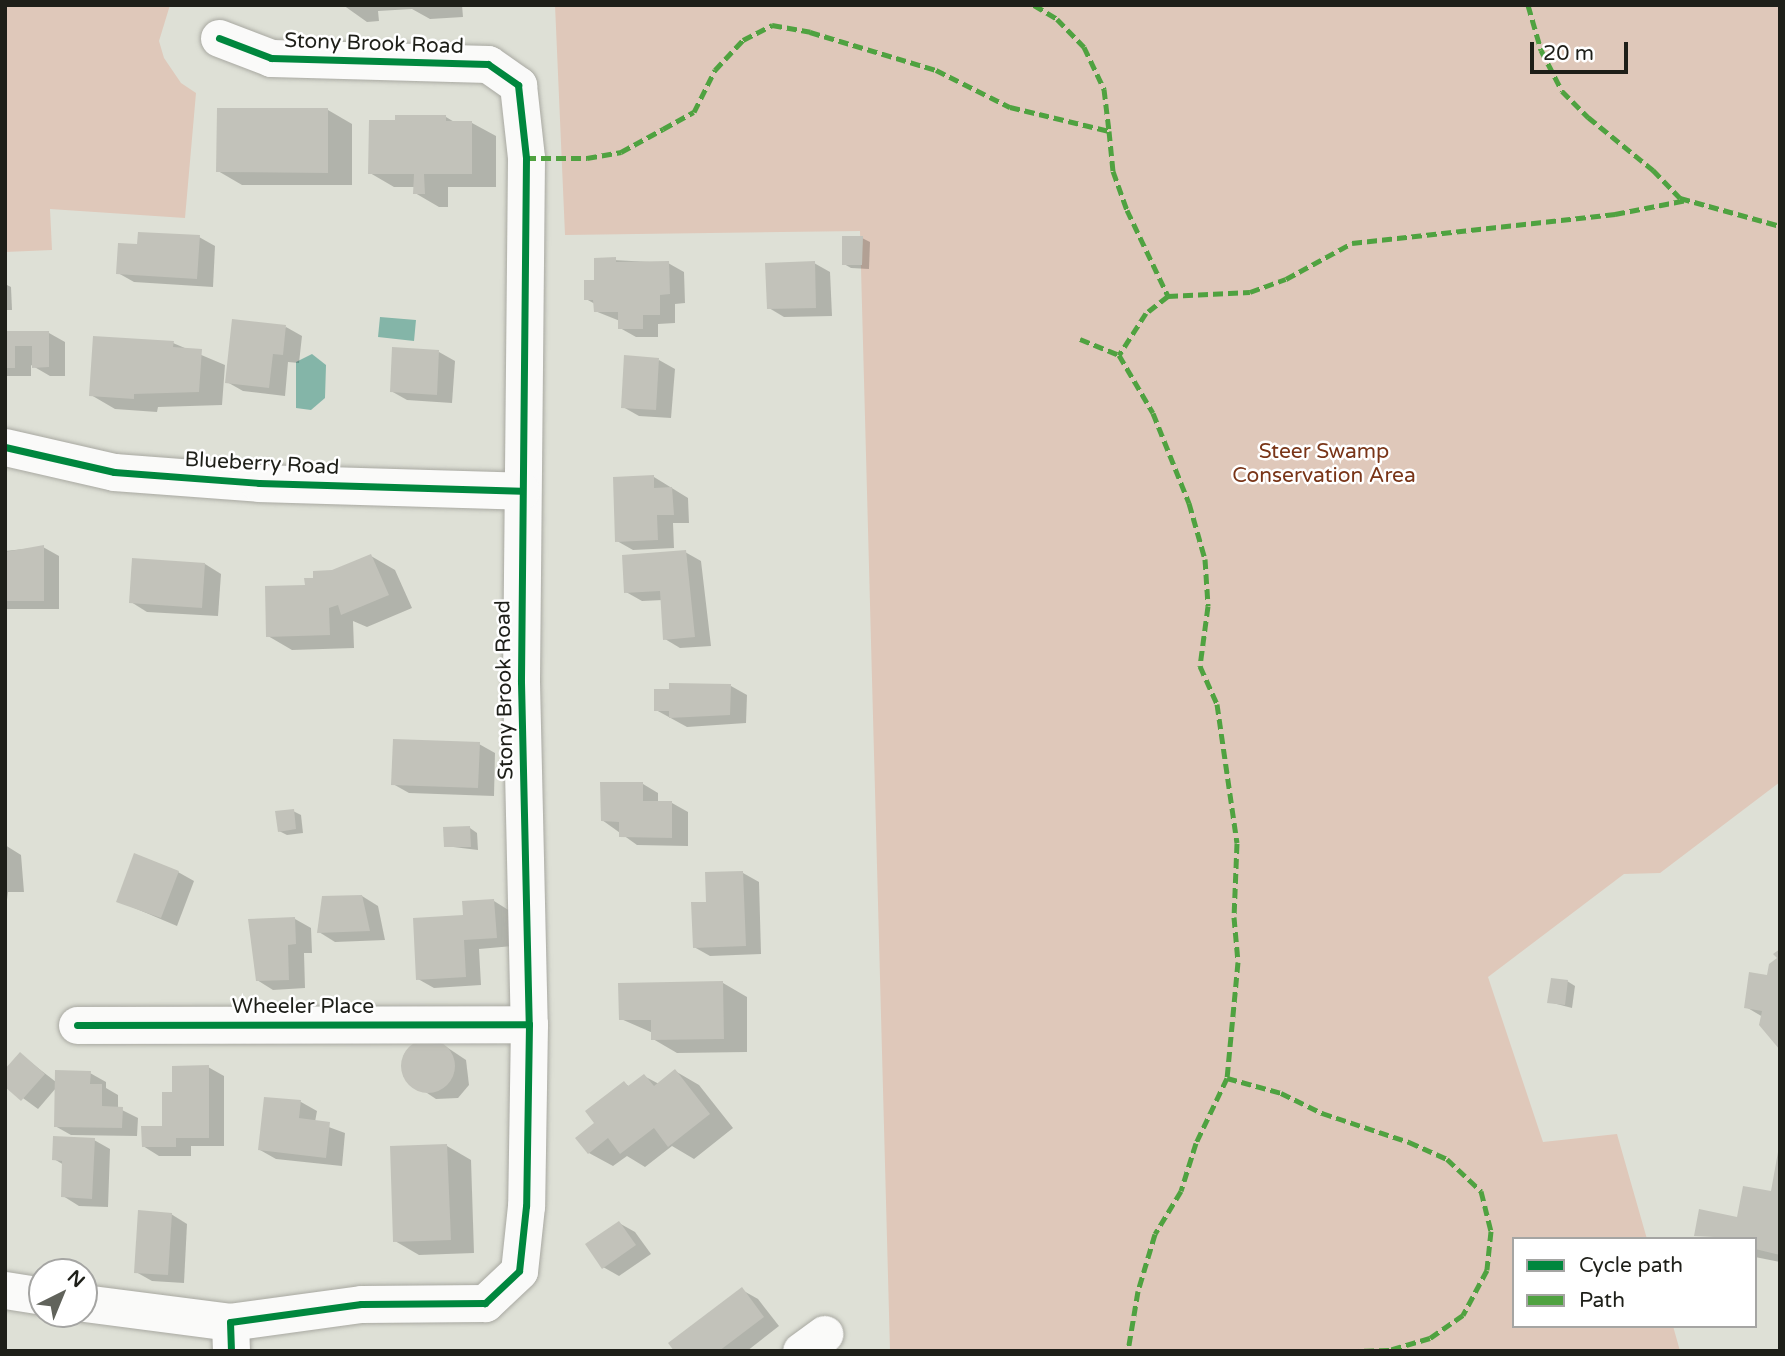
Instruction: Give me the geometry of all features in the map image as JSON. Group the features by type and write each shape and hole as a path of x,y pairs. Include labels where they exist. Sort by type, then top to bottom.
{"street":[{"name":"Stony Brook Road","path":"98,1306 230,1336 361,1304 485,1303 519,1271 526,1206 529,1024 521,491 526,158 518,85 488,64 271,58 219,38"},
{"name":"Blueberry Road","path":"5,447 114,472 259,483 521,491"},
{"name":"Wheeler Place","path":"77,1024 529,1024"},
{"path":"5,1290 28,1294"}],"green space":[{"path":"5,5 170,5 159,41 164,58 181,83 196,93 185,218 50,209 52,250 5,252"},
{"name":"Steer Swamp Conservation Area","path":"555,5 1780,5 1780,782 1660,873 1624,874 1488,977 1543,1142 1617,1134 1646,1237 1512,1237 1512,1328 1674,1328 1680,1351 890,1351 860,231 565,235"}],"water":[{"path":"380,317 416,320 414,341 378,337"},
{"path":"312,354 326,365 325,398 311,410 296,408 296,362"}],"building":[{"path":"217,108 328,108 328,173 216,172"},
{"path":"395,115 446,115 446,121 472,121 472,174 424,174 425,194 413,194 414,174 368,174 369,120 395,120"},
{"path":"138,232 200,235 197,279 116,274 118,243 137,244"},
{"path":"842,236 863,236 862,265 842,265"},
{"path":"616,257 616,262 669,261 670,294 660,295 660,315 643,315 643,329 618,329 618,312 594,312 593,300 584,300 584,280 594,280 594,258"},
{"path":"815,261 816,308 767,309 765,263"},
{"path":"232,319 286,325 283,355 273,354 269,388 225,383"},
{"path":"5,331 49,331 49,367 32,368 32,346 15,346 15,368 5,368"},
{"path":"93,336 174,341 173,347 202,349 199,392 134,394 134,399 89,396"},
{"path":"392,347 439,350 437,395 390,392"},
{"path":"624,355 659,358 656,410 621,408"},
{"path":"654,475 654,488 672,487 674,515 657,515 658,540 615,542 613,477"},
{"path":"44,545 44,601 5,601 5,552"},
{"path":"686,550 695,637 663,640 660,591 624,593 622,555"},
{"path":"371,554 389,595 341,615 338,605 329,608 330,635 266,637 265,586 305,585 304,578 313,578 313,571 332,570"},
{"path":"132,558 205,563 202,608 129,603"},
{"path":"669,683 731,684 730,715 669,718 669,711 654,711 654,689 669,689"},
{"path":"393,739 480,742 478,788 391,785"},
{"path":"600,782 643,782 643,801 672,801 672,838 619,837 619,822 601,821"},
{"path":"294,809 296,829 278,832 275,811"},
{"path":"470,826 471,847 444,847 443,827"},
{"path":"134,853 179,871 161,918 116,902"},
{"path":"743,871 746,946 693,948 691,902 706,902 705,872"},
{"path":"362,895 370,931 317,933 322,896"},
{"path":"494,899 497,938 464,940 466,977 416,980 413,918 463,915 462,901"},
{"path":"295,917 296,944 288,945 289,980 256,981 248,919"},
{"path":"1780,949 1780,1050 1759,1025 1762,1011 1744,1008 1749,972 1767,975 1769,964 1777,958 1773,954"},
{"path":"1551,978 1568,980 1565,1005 1547,1003"},
{"path":"723,981 724,1039 651,1040 651,1020 619,1020 618,983"},
{"path":"428,1039 447,1047 455,1066 447,1085 428,1093 409,1085 401,1066 409,1047"},
{"path":"20,1052 45,1074 21,1101 5,1087 5,1069"},
{"path":"209,1065 209,1138 176,1138 176,1147 142,1147 141,1126 162,1126 162,1092 172,1092 172,1066"},
{"path":"675,1069 710,1114 668,1147 654,1128 620,1154 608,1138 588,1154 575,1138 594,1123 585,1111 624,1081 628,1086 644,1074 654,1086"},
{"path":"55,1070 91,1071 90,1084 102,1084 102,1106 123,1107 122,1128 54,1127"},
{"path":"264,1097 301,1100 299,1118 330,1122 326,1158 258,1150"},
{"path":"53,1136 95,1138 92,1199 61,1197 62,1161 52,1160"},
{"path":"447,1144 451,1240 393,1242 390,1146"},
{"path":"1778,1152 1780,1255 1757,1249 1757,1237 1694,1236 1699,1209 1737,1217 1743,1186 1771,1191"},
{"path":"138,1210 172,1213 168,1275 134,1273"},
{"path":"619,1221 636,1245 602,1269 585,1244"},
{"path":"742,1287 764,1317 719,1351 674,1351 668,1343"}],"marked path":[{"path":"1034,5 1057,19 1084,47 1104,89 1109,131"},
{"path":"1528,5 1541,50 1562,91 1588,117 1653,170 1680,198 1780,226"},
{"path":"526,158 587,158 621,152 694,112 715,70 743,40 772,25 810,32 936,70 1010,107 1109,131 1113,171 1127,210 1168,296 1146,313 1119,355"},
{"path":"1168,296 1250,292 1286,279 1352,243 1615,214 1687,200"},
{"path":"1080,339 1119,355 1153,413 1189,503 1205,559 1208,606 1200,666 1217,704 1237,843 1234,917 1238,962 1227,1078 1196,1143 1181,1191 1155,1234 1138,1291 1128,1351"},
{"path":"1227,1078 1281,1093 1322,1113 1409,1142 1447,1159 1481,1191 1491,1231 1487,1270 1463,1315 1430,1338 1389,1350 1358,1351"}],"cycle path":[{"path":"219,38 271,58 488,64 518,85 526,158 521,682 529,1024 526,1206 519,1271 485,1303 361,1304 230,1322 231,1351"},
{"path":"5,447 114,472 259,483 521,491"},
{"path":"77,1025 529,1024"}]}
